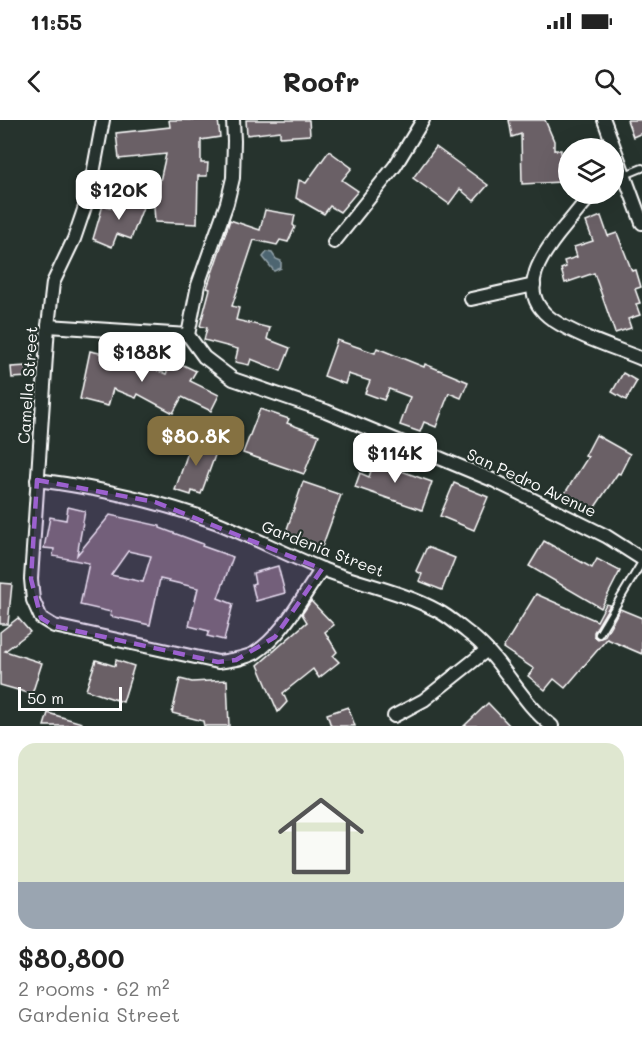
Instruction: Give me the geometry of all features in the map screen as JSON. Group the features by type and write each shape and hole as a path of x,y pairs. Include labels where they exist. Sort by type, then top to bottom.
{"street":[{"name":"Camella Street","path":"103,120 89,195 74,239 53,283 31,579 33,600 41,618 54,626 218,662 237,660 254,654 275,637 322,569"},
{"path":"48,326 188,335 198,285 227,203 233,178 232,120"},
{"path":"334,242 395,166 423,120"},
{"path":"604,120 609,138"},
{"path":"624,188 642,223"},
{"path":"585,204 542,256 535,273 534,285 540,306 554,320 642,359"},
{"path":"471,299 534,285"},
{"name":"San Pedro Avenue","path":"188,335 204,357 233,379 326,411 495,481 606,536 642,560"},
{"name":"Gardenia Street","path":"37,480 85,486 155,502 217,523 322,569 409,598 439,611 487,650 534,709 552,726"},
{"path":"394,716 424,700 487,650"}],"lane":[{"path":"624,176 642,168"},
{"path":"599,633 642,560"}],"highlighted area":[{"path":"37,480 155,502 322,569 275,637 236,660 218,662 54,626 41,618 31,579"}],"water":[{"path":"267,252 272,253 276,259 281,261 281,268 274,271 263,257"}],"building":[{"path":"169,120 218,120 220,137 201,140 201,163 208,163 207,176 198,176 197,224 155,222 153,191 158,190 166,154 119,159 116,133 170,127"},
{"path":"246,120 309,120 310,135 280,137 280,131 247,135"},
{"path":"509,120 545,120 554,141 554,150 558,150 558,182 522,184 521,134 512,137"},
{"path":"627,120 642,120 642,133 633,137"},
{"path":"436,147 488,185 474,201 460,189 449,204 413,178"},
{"path":"329,151 352,168 342,180 358,191 340,212 330,206 324,214 296,198 299,180 306,183"},
{"path":"124,195 145,202 131,239 117,234 112,247 93,239 103,205 119,210"},
{"path":"265,210 295,215 293,225 295,227 288,242 280,240 277,245 254,240 232,306 239,308 236,320 270,328 267,339 290,348 281,371 251,359 249,365 235,362 238,349 204,340 207,328 200,326 210,289 207,288 230,220 260,230"},
{"path":"601,216 608,236 617,233 632,271 636,270 641,287 635,289 640,303 636,304 640,315 628,319 631,328 615,333 594,273 565,283 561,269 566,267 564,261 577,257 574,247 593,241 586,222"},
{"path":"337,340 375,353 377,348 424,367 425,364 468,382 461,398 449,393 436,427 424,422 420,432 400,425 410,397 389,389 384,400 365,393 370,381 348,374 345,384 324,376"},
{"path":"90,351 128,359 166,374 173,360 196,371 190,381 219,395 211,411 182,397 173,413 138,394 136,398 113,389 108,406 80,399"},
{"path":"27,366 28,377 12,378 11,367"},
{"path":"623,373 637,381 626,400 612,392"},
{"path":"260,409 289,419 287,423 319,435 304,474 243,453"},
{"path":"194,435 218,447 201,494 192,491 191,495 175,490"},
{"path":"596,435 630,454 620,474 618,473 591,513 563,496 588,457 585,456"},
{"path":"376,456 396,463 401,471 432,482 422,510 355,487 360,473 369,477"},
{"path":"303,482 341,495 322,547 285,535"},
{"path":"454,483 488,497 474,530 440,516"},
{"path":"68,507 85,511 77,555 110,515 160,526 160,528 203,544 202,546 233,557 218,598 233,604 224,640 207,636 209,631 189,626 198,588 160,579 150,625 110,616 111,612 80,605 89,563 53,556 54,549 44,548 50,517 66,520","holes":["128,551 151,556 143,582 111,575"]},
{"path":"544,541 592,568 597,559 620,571 601,608 529,566"},
{"path":"427,547 455,558 442,590 419,581 422,574 416,571"},
{"path":"278,566 285,593 256,601 252,584 255,583 253,573"},
{"path":"0,583 12,584 8,624 0,624"},
{"path":"536,594 597,621 606,604 610,605 594,632 594,636 598,639 604,637 620,609 642,618 642,654 607,639 565,688 554,679 545,690 528,676 534,669 503,648"},
{"path":"311,601 334,625 325,632 337,652 333,656 339,662 319,678 313,669 283,693 287,702 278,712 258,665 307,622 302,614"},
{"path":"18,618 30,632 5,651 42,663 32,694 0,685 0,632"},
{"path":"96,660 115,666 116,660 134,666 123,702 86,690"},
{"path":"180,679 192,682 227,680 229,726 204,726 203,721 172,713"},
{"path":"488,703 510,726 464,726"},
{"path":"348,707 355,726 331,726 327,714"},
{"path":"48,713 82,723 82,726 44,726"}]}
